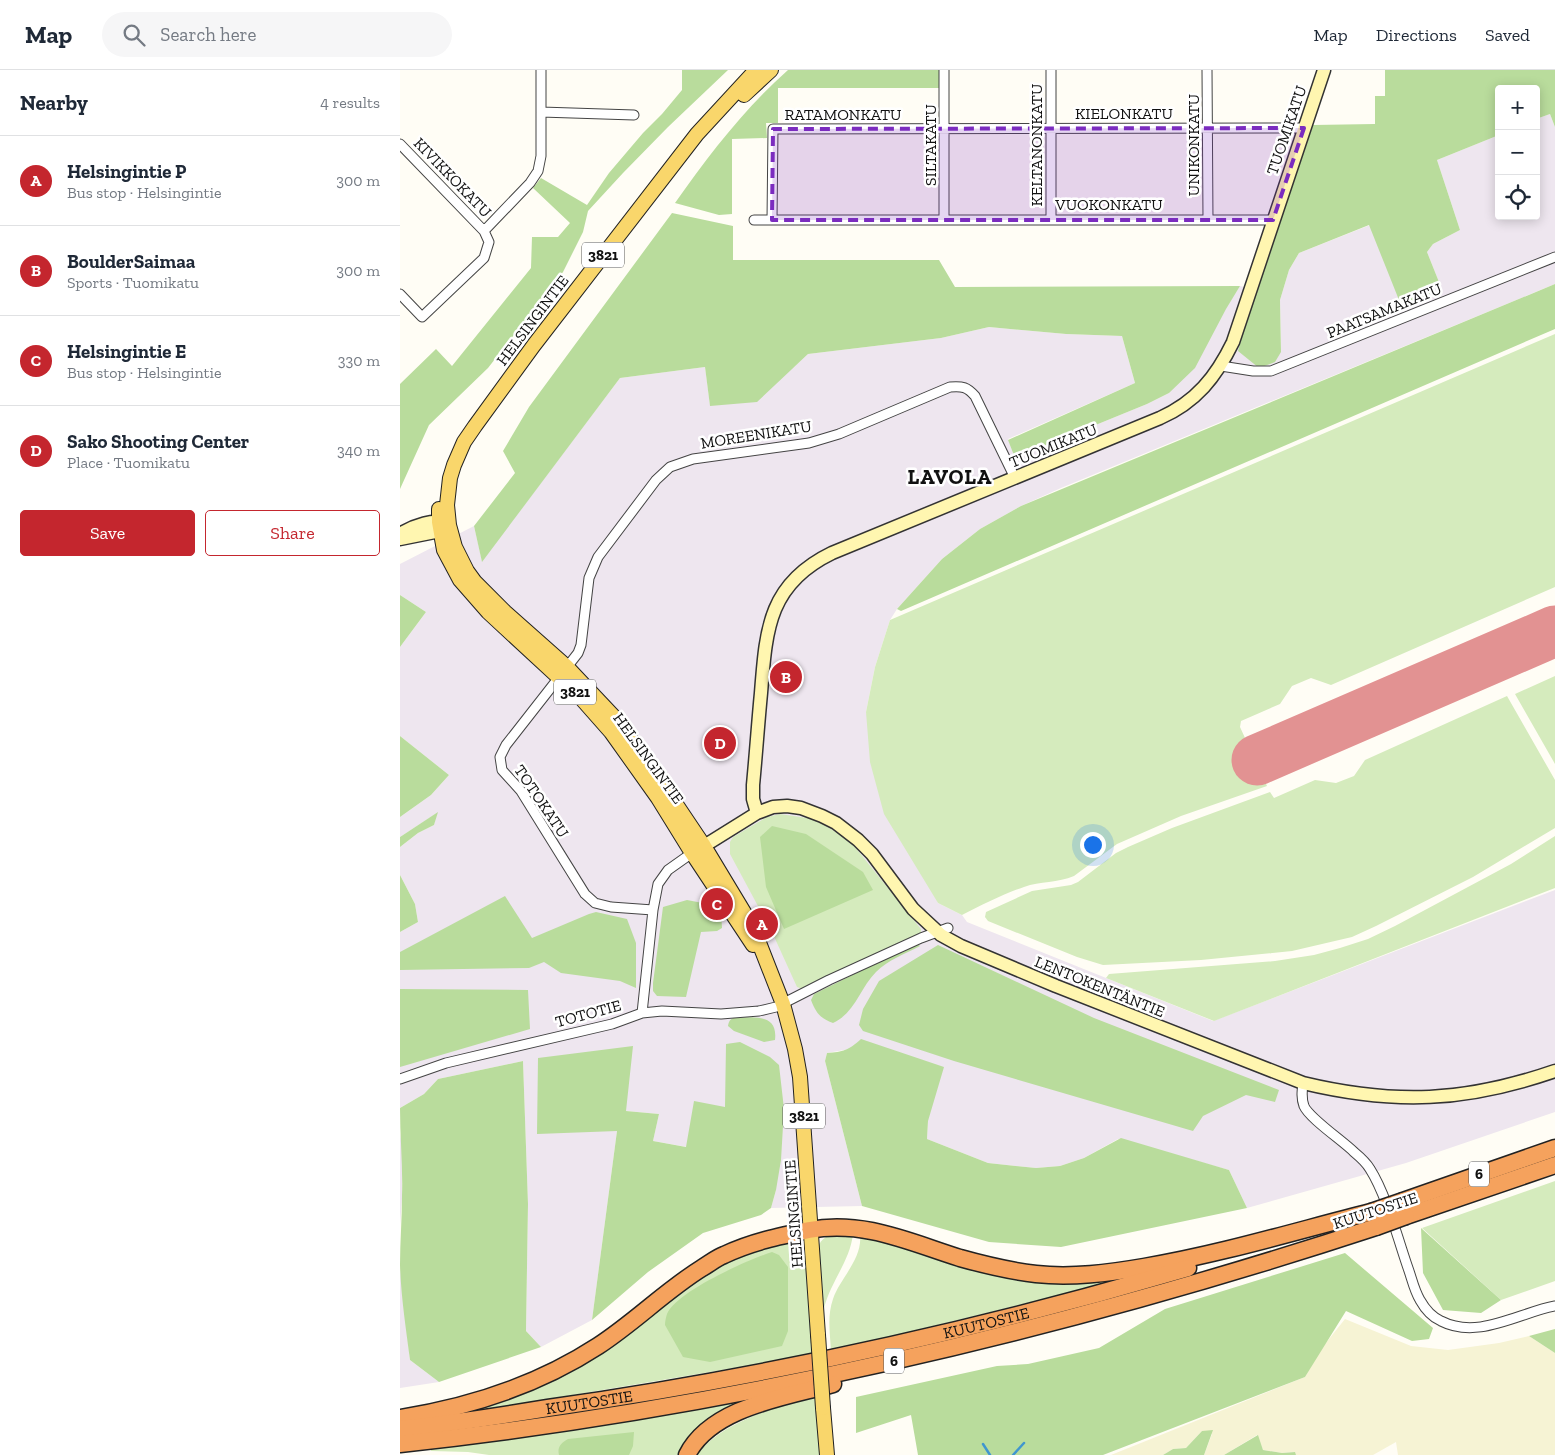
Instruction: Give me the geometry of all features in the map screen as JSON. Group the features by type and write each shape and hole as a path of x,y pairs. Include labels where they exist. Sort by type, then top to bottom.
{"highway":[{"name":"KUUTOSTIE","path":"1405,1209 1555,1148"},
{"name":"KUUTOSTIE","path":"400,1429 611,1399 742,1376 854,1353 1007,1318 1124,1287 1374,1219 1555,1165"},
{"path":"400,1418 421,1415 481,1400 514,1390 545,1376 600,1345 684,1279 723,1255 763,1240 812,1230 843,1228 881,1232 998,1268 1038,1274 1063,1275 1106,1273 1174,1262 1374,1219"},
{"name":"KUUTOSTIE","path":"400,1444 474,1436 614,1415 752,1391 892,1361 1039,1327 1136,1301 1264,1263 1374,1219"},
{"path":"687,1455 695,1441 710,1426 752,1407 1039,1327"}],"main road":[{"name":"HELSINGINTIE","path":"756,70 697,134 534,345 475,426 458,455 450,478 443,526 475,582 563,672 594,695 633,741 698,850 748,919 772,974 783,1004 800,1077 827,1455"},
{"name":"HELSINGINTIE","path":"673,166 771,70"}],"street":[{"name":"KIVIKKOKATU","path":"400,144 484,230 530,183 538,172 541,156 541,70"},
{"name":"SILTAKATU","path":"944,70 944,220"},
{"name":"KELTANONKATU","path":"1051,70 1051,220"},
{"name":"UNIKONKATU","path":"1207,70 1208,220"},
{"name":"TUOMIKATU","path":"757,813 752,792 765,648 773,615 785,591 811,564 832,553 1172,413 1189,402 1221,366 1233,342 1324,70"},
{"path":"541,112 634,115"},
{"name":"KIELONKATU","path":"944,128 1304,128"},
{"name":"RATAMONKATU","path":"772,220 773,129 944,128"},
{"path":"754,220 944,220"},
{"name":"VUOKONKATU","path":"944,220 1273,220"},
{"path":"400,294 422,317 484,258 489,242 484,230"},
{"name":"PAATSAMAKATU","path":"1221,366 1253,371 1271,371 1555,257"},
{"name":"MOREENIKATU","path":"563,672 581,645 588,584 598,557 656,480 670,467 693,459 809,443 839,434 950,387 961,386 968,388 976,396 1015,478"},
{"path":"400,534 420,525 443,526"},
{"path":"400,539 443,526"},
{"name":"TOTOKATU","path":"563,672 506,745 500,757 502,770 521,791 585,894 595,903 611,907 653,910"},
{"name":"LENTOKENTÄNTIE","path":"698,850 757,813 773,807 801,808 822,816 858,840 872,854 913,909 943,929 961,946 1303,1083 1344,1093 1428,1098 1483,1092 1555,1071"},
{"name":"TOTOTIE","path":"400,1079 455,1061 612,1024 642,1012 653,910 658,884 668,870 698,850"},
{"path":"642,1012 662,1011 721,1014 759,1011 783,1004 829,980 943,929"},
{"path":"1303,1083 1304,1107 1370,1168 1382,1195 1416,1292 1425,1308 1431,1314 1447,1324 1459,1328 1471,1328 1489,1325 1555,1306"}],"highlighted area":[{"path":"1304,128 1273,220 772,220 773,129"}],"shaded area":[{"path":"1550,114 1555,127 1555,284 1061,488 1021,506 980,529 942,559 897,609 890,620 875,667 866,712 938,903 962,915 967,922 1213,1021 1555,890 1555,1112 1406,1163 1247,1208 1229,1170 1118,1139 1084,1158 1060,1166 1036,1168 988,1163 927,1139 928,1121 861,1040 850,1049 827,1053 825,1061 862,1206 771,1208 776,1190 725,1107 687,1147 653,1141 659,1114 626,1111 617,1131 592,1320 541,1347 526,1331 528,1204 523,1061 438,1079 424,1094 400,1108 400,932 418,922 415,904 400,875 400,847 418,833 434,825 437,813 400,837 400,817 431,795 449,775 400,736 400,647 426,612 400,595 400,564 474,526 482,561 620,378 705,367 710,405 794,367 808,354 941,338 989,327 1066,334 1122,336 1135,383 1008,439 1015,458 1147,404 1169,393 1240,286 1257,290 1244,331 1281,352 1280,300 1289,270 1299,253 1370,225 1404,310 1426,298 1439,282 1427,252 1433,244 1460,230 1437,160 1495,137 1495,220 1540,220 1540,118"},
{"path":"400,1133 402,1147 402,1198 400,1225"},
{"path":"400,1267 410,1360 439,1382 400,1388"},
{"path":"1345,1319 1411,1346 1448,1350 1499,1343 1529,1336 1555,1353 1555,1455 1398,1455 1396,1442 1373,1455 1296,1455 1294,1452 1282,1453 1263,1450 1257,1435 1224,1455 1204,1455 1212,1434 1202,1431 1186,1448 1173,1449 1163,1455 1111,1455 1305,1377 1321,1349"}],"green space":[{"path":"682,70 728,70 668,127 588,211 583,232 563,272 488,368 429,425 400,489 400,384 436,349 452,366 531,268 532,237 558,237 570,223 533,188 541,178 587,205 609,173 682,90"},
{"path":"788,70 939,70 939,88 778,88 778,123 766,123 767,138 732,139 732,214 719,215 675,203 728,133 757,100"},
{"path":"1385,70 1555,70 1555,127 1550,114 1540,118 1540,85 1495,85 1495,137 1437,160 1460,230 1433,244 1427,252 1439,282 1426,298 1403,310 1369,225 1299,253 1289,270 1280,300 1281,352 1275,362 1259,368 1238,351 1246,321 1313,125 1375,124 1375,96 1385,96"},
{"path":"672,213 733,226 733,260 939,260 955,287 1240,286 1195,368 1169,393 1147,404 1015,458 1008,440 1135,383 1122,336 1066,334 989,327 941,338 808,354 757,402 710,406 705,367 620,378 482,562 474,526 515,473 503,451 529,407"},
{"path":"1555,284 1555,329 901,611 897,609 942,559 980,529 1021,506"},
{"path":"1555,334 1555,587 1331,685 1311,678 1292,686 1280,704 1241,721 1240,727 1267,786 1181,816 1117,844 1074,876 1024,887 1000,896 962,915 938,903 884,814 870,762 866,712 875,667 890,620"},
{"path":"400,595 426,612 400,647"},
{"path":"1555,676 1555,764 1515,694"},
{"path":"1507,696 1555,780 1555,828 1473,877 1352,937 1292,951 1201,960 1103,965 1077,957 988,921 985,917 986,912 1032,891 1071,885 1078,882 1116,853 1172,828 1270,792 1274,798 1315,780 1336,783 1354,776 1365,760"},
{"path":"400,736 449,775 431,795 400,817"},
{"path":"438,812 434,825 418,833 400,847 400,837"},
{"path":"780,814 814,819 841,835 855,847 921,929 921,935 802,989 797,987 772,932 730,854 730,842 733,837 767,817"},
{"path":"772,826 806,834 863,872 873,890 784,929 766,887 760,837"},
{"path":"1555,836 1555,888 1214,1021 1106,978 1109,974 1275,961 1314,955 1340,948 1368,939 1395,926 1511,864"},
{"path":"400,875 415,904 418,922 400,932"},
{"path":"505,896 532,938 596,912 627,919 636,943 636,988 620,981 561,973 544,962 529,968 400,970 400,952"},
{"path":"687,900 713,905 721,912 722,928 717,931 701,932 686,997 657,996 653,991 653,983 663,907"},
{"path":"917,943 920,946 891,961 870,978 852,1007 841,1019 833,1023 817,1012 811,1000 814,994"},
{"path":"938,945 1094,1018 1279,1090 1275,1102 1246,1095 1203,1116 1193,1131 954,1061 863,1031 859,1025 863,1009 879,981"},
{"path":"400,989 528,990 530,1029 400,1067"},
{"path":"733,1018 758,1018 769,1022 775,1032 775,1040 764,1042 734,1031 728,1024"},
{"path":"861,1039 944,1067 928,1121 927,1139 988,1163 1036,1168 1060,1166 1084,1158 1121,1138 1229,1170 1247,1208 1061,1247 989,1242 862,1206 825,1061 827,1053 846,1050"},
{"path":"740,1042 770,1057 779,1065 784,1109 781,1160 771,1208 761,1215 703,1233 648,1272 592,1320 617,1131 537,1134 538,1058 633,1046 626,1111 659,1114 653,1141 686,1147 694,1101 725,1107 726,1044"},
{"path":"523,1061 528,1204 526,1331 541,1347 439,1382 410,1360 400,1265 402,1185 400,1108 424,1094 438,1079"},
{"path":"1555,1181 1555,1281 1501,1300 1422,1228"},
{"path":"1421,1228 1501,1300 1481,1313 1443,1310 1423,1273"},
{"path":"853,1234 848,1253 822,1309 819,1245 821,1241 829,1236"},
{"path":"860,1234 989,1272 1124,1276 1125,1279 831,1351 829,1325 831,1305 836,1291 855,1260 860,1243"},
{"path":"788,1241 799,1244 805,1254 812,1355 470,1412 470,1409 649,1316 723,1260"},
{"path":"772,1252 779,1255 788,1267 788,1331 782,1346 710,1362 683,1357 665,1325 667,1314 673,1305 698,1286 714,1277"},
{"path":"1345,1253 1433,1328 1429,1339 1412,1341 1346,1311 1305,1377 1103,1455 918,1455 911,1415 856,1433 856,1397 997,1366 1028,1364 1099,1348 1165,1309"},
{"path":"1555,1329 1555,1353 1529,1336"},
{"path":"771,1394 694,1432 684,1443 679,1455 489,1455 468,1452 431,1451 431,1449 630,1420"},
{"path":"816,1394 820,1455 696,1455 708,1443 736,1424"},
{"path":"1213,1430 1204,1455 1163,1455 1173,1449 1186,1448 1202,1431"},
{"path":"634,1432 633,1446 629,1455 559,1455 560,1446 568,1439"},
{"path":"1258,1435 1263,1450 1282,1453 1295,1452 1296,1455 1224,1455"}],"waterway":[{"path":"1013,1455 1024,1443"},
{"path":"983,1444 990,1455"}],"runway":[{"path":"1257,760 1555,631"}],"place":[{"name":"BoulderSaimaa","path":"786,677"},
{"name":"Sako Shooting Center","path":"720,743"},
{"name":"Helsingintie E","path":"717,904"},
{"name":"Helsingintie P","path":"762,924"}],"district":[{"name":"LAVOLA","path":"950,477"}]}
